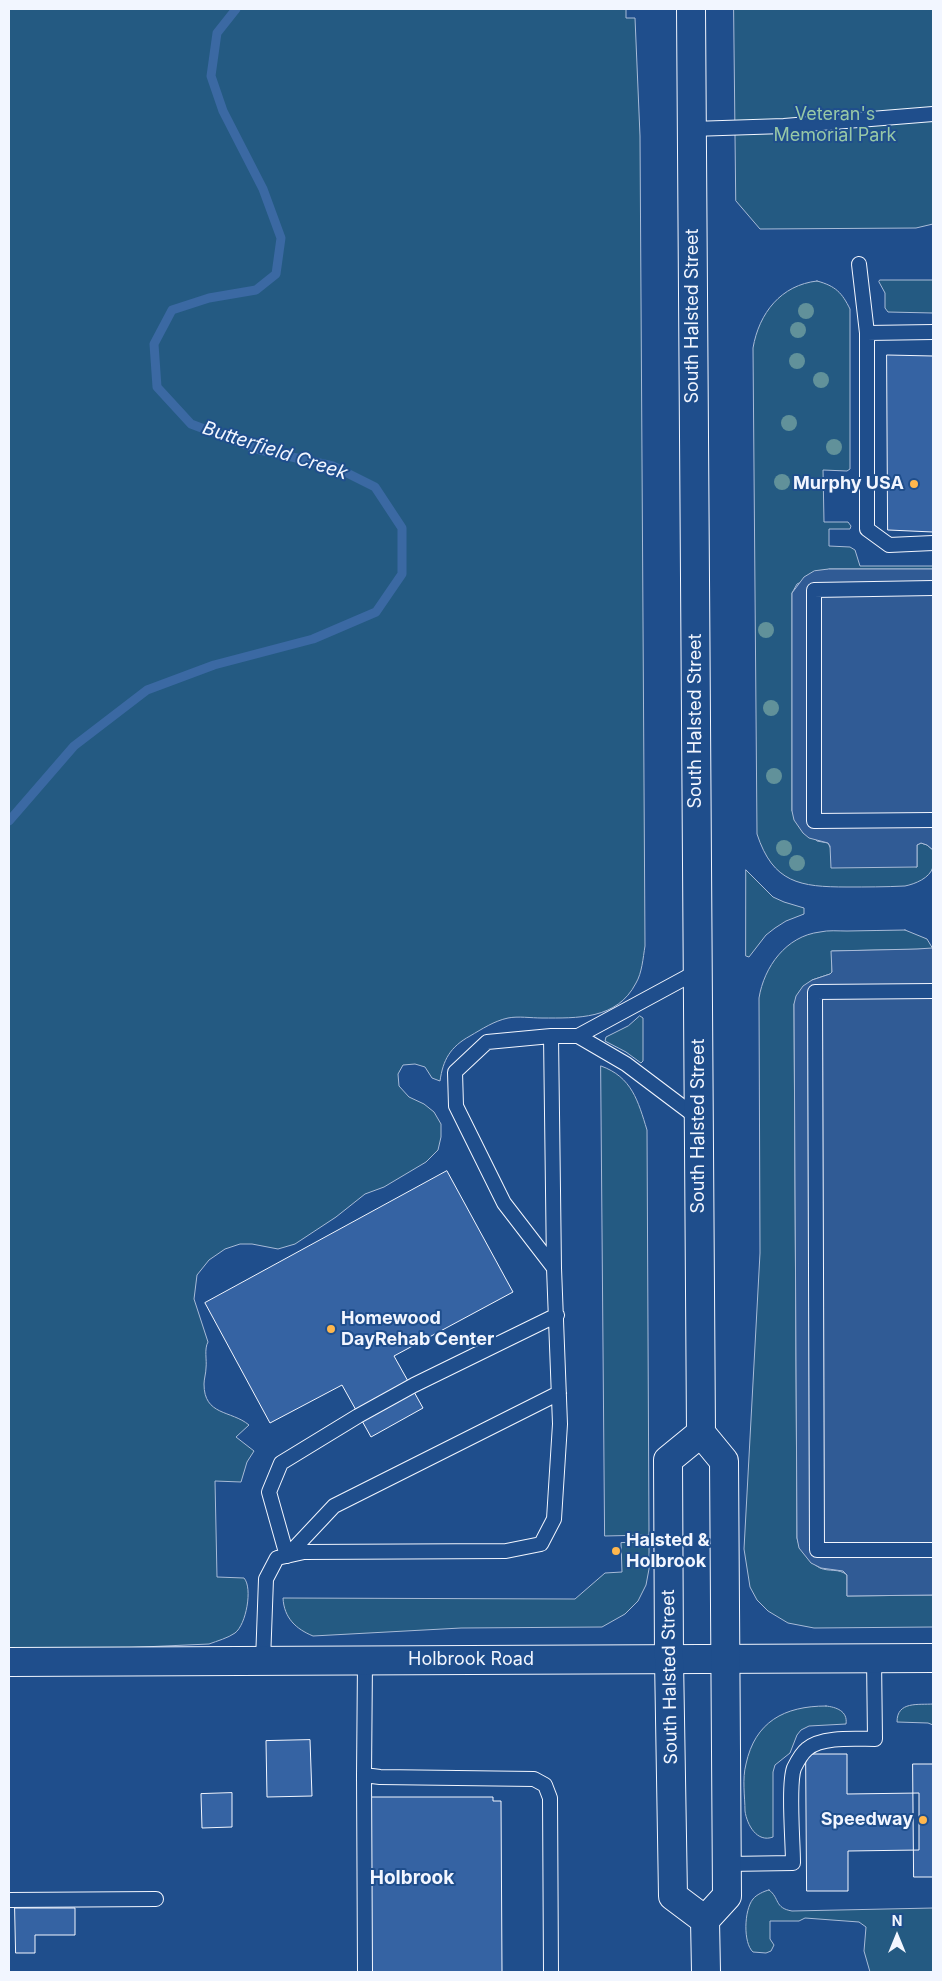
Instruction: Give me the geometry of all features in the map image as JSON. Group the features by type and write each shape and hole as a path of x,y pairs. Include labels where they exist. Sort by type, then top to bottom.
{"main road":[{"name":"South Halsted Street","path":"691,12 700,1433 668,1460 669,1659 673,1896 705,1920"},
{"path":"700,1433 724,1461 726,1896 705,1920 706,1972"},
{"name":"Holbrook Road","path":"9,1662 933,1658"}],"lane":[{"path":"692,129 784,126 933,114"},
{"path":"859,264 867,333 867,529 889,545 933,543"},
{"path":"867,333 933,332"},
{"path":"933,588 814,590 814,821 933,820"},
{"path":"554,1268 504,1203 456,1106 455,1072 487,1042 551,1036 578,1036 698,971"},
{"path":"933,991 815,992 817,1550 933,1550"},
{"path":"263,1661 266,1579 277,1558 304,1552 506,1551 541,1544 554,1518 560,1424 554,1268 551,1036"},
{"path":"578,1036 626,1064 699,1118"},
{"path":"287,1556 269,1492 281,1463 358,1416 414,1385 557,1314"},
{"path":"287,1556 334,1506 559,1393"},
{"path":"726,1864 793,1863 792,1785 794,1769 808,1748 821,1743 836,1740 874,1739 874,1658"},
{"path":"365,1661 365,1972"},
{"path":"364,1775 380,1777 534,1779 545,1785 550,1798 551,1972"},
{"path":"9,1900 156,1899"}],"green space":[{"path":"9,9 626,9 626,18 635,18 640,136 645,946 641,970 636,983 628,995 618,1004 607,1010 582,1017 569,1018 512,1017 484,1028 457,1045 446,1060 440,1081 432,1078 425,1067 415,1064 403,1065 398,1074 399,1086 409,1097 424,1104 434,1112 441,1124 438,1150 426,1162 384,1187 365,1194 336,1217 295,1244 278,1249 252,1244 240,1244 225,1249 209,1260 197,1275 194,1299 208,1342 204,1382 205,1394 208,1402 213,1407 249,1425 236,1437 254,1451 247,1462 241,1482 215,1481 217,1577 244,1578 247,1583 248,1598 245,1615 239,1629 229,1636 209,1644 9,1653"},
{"name":"Veteran's Memorial Park","path":"734,9 933,9 933,224 916,228 760,229 736,201"},
{"path":"880,280 933,280 933,313 888,312 885,308 885,293 879,282"},
{"path":"817,281 829,285 838,291 850,309 850,469 847,471 823,470 824,522 848,522 851,526 850,529 829,529 829,546 850,547 855,550 860,566 933,566 933,569 829,569 797,584 792,593 792,811 817,841 828,843 831,849 917,867 917,845 921,843 927,845 933,850 931,871 922,880 905,886 830,887 815,886 790,879 771,863 757,834 753,348 760,323 774,303 793,288"},
{"path":"746,870 773,897 804,908 804,914 786,921 766,935 749,957 746,956"},
{"path":"905,930 927,939 933,949 832,951 832,972 812,980 794,1004 797,1538 802,1551 808,1559 820,1568 847,1575 847,1596 933,1595 933,1627 814,1628 788,1623 768,1611 757,1600 750,1587 744,1549 760,1253 759,998 766,975 772,965 787,946 797,940 808,935 826,931"},
{"path":"640,1016 643,1018 643,1061 641,1063 626,1052 605,1041 606,1037 628,1026"},
{"path":"601,1066 612,1071 627,1083 637,1100 647,1130 649,1535 605,1536"},
{"path":"649,1542 649,1569 646,1585 638,1601 625,1614 602,1627 461,1628 313,1636 301,1630 292,1622 284,1605 283,1598 575,1599 605,1573 622,1572 621,1543"},
{"path":"933,1704 933,1725 928,1723 897,1722 898,1715 904,1707"},
{"path":"826,1706 840,1710 845,1716 846,1724 809,1726 801,1730 797,1735 790,1753 775,1765 773,1772 773,1837 767,1838 758,1835 748,1822 745,1811 744,1788 746,1764 756,1737 764,1727 785,1713 797,1709"},
{"path":"769,1890 782,1908 792,1911 933,1908 933,1972 870,1972 864,1951 866,1927 859,1922 805,1918 799,1921 770,1921 770,1939 774,1945 771,1951 766,1953 753,1952 746,1934 746,1918 754,1898 760,1893"}],"shaded area":[{"path":"829,569 933,569 933,850 921,843 917,845 917,867 831,868 830,846 828,843 809,838 794,820 792,811 792,593 804,577 814,571"},
{"path":"933,941 933,1595 847,1596 847,1575 843,1571 821,1568 811,1563 799,1548 797,1538 794,1004 796,996 803,986 832,972 831,951 932,948"}],"building":[{"name":"Murphy USA","path":"887,355 933,356 933,532 888,530"},
{"name":"Homewood DayRehab Center","path":"447,1171 513,1292 394,1356 423,1408 371,1437 342,1385 270,1423 205,1303"},
{"path":"310,1740 312,1796 267,1797 266,1741"},
{"name":"Speedway","path":"806,1754 847,1754 847,1794 919,1793 919,1850 848,1851 848,1891 807,1891"},
{"name":"Speedway","path":"913,1764 933,1764 933,1877 914,1877"},
{"path":"232,1793 232,1827 202,1828 201,1794"},
{"path":"370,1797 493,1797 493,1801 501,1801 502,1972 370,1972"},
{"path":"15,1908 75,1908 75,1935 35,1935 35,1953 16,1953"}],"waterway":[{"name":"Butterfield Creek","path":"9,821 74,746 147,690 214,665 313,639 376,612 402,574 402,528 375,487 333,466 260,450 191,424 157,387 154,344 172,310 209,298 256,290 276,274 281,238 263,189 223,111 211,76 217,33 236,9"}],"place":[{"name":"Murphy USA","path":"914,484"},
{"name":"Homewood DayRehab Center","path":"331,1329"},
{"name":"Halsted & Holbrook","path":"616,1551"},
{"name":"Speedway","path":"923,1820"}],"district":[{"name":"Holbrook","path":"412,1878"}]}
